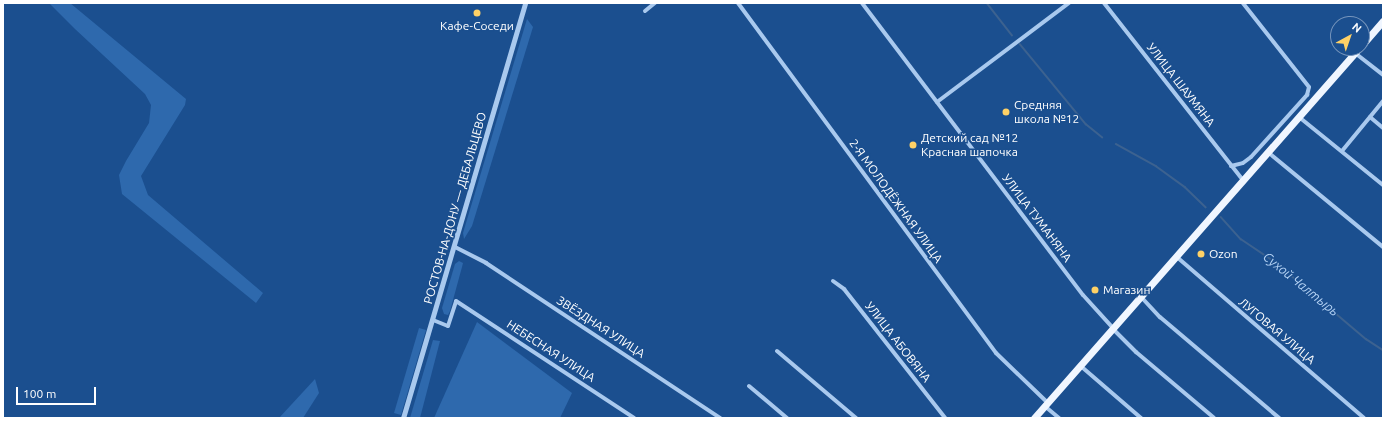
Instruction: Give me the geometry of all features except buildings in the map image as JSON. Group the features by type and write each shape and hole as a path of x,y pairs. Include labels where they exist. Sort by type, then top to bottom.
{"main road":[{"path":"1370,36 1383,21"},
{"path":"1038,418 1047,405 1352,56"},
{"path":"1034,418 1083,368 1114,330 1143,299 1274,146"}],"street":[{"name":"РОСТОВ-НА-ДОНУ — ДЕБАЛЬЦЕВО","path":"403,418 455,247 525,3"},
{"path":"645,11 655,3"},
{"name":"2-Я МОЛОДЁЖНАЯ УЛИЦА","path":"738,3 996,353 1059,418"},
{"name":"УЛИЦА ТУМАНЯНА","path":"862,3 1088,301 1136,352 1214,418"},
{"path":"937,102 1069,3"},
{"name":"УЛИЦА ШАУМЯНА","path":"1104,3 1243,180"},
{"path":"1231,166 1243,163 1251,157 1306,95 1309,87 1243,3"},
{"path":"1363,56 1383,75"},
{"path":"1342,152 1383,101"},
{"path":"1299,117 1383,185"},
{"path":"1370,117 1383,128"},
{"path":"1269,153 1383,247"},
{"name":"ЗВЁЗДНАЯ УЛИЦА","path":"455,247 471,254 720,418"},
{"name":"ЛУГОВАЯ УЛИЦА","path":"1178,258 1364,418"},
{"name":"УЛИЦА АБОВЯНА","path":"833,281 844,289 945,418"},
{"path":"1143,299 1160,317 1279,418"},
{"name":"НЕБЕСНАЯ УЛИЦА","path":"433,320 448,326 456,301 634,418"},
{"path":"777,351 856,418"},
{"path":"1083,368 1141,418"},
{"path":"749,386 787,418"}],"shaded area":[{"path":"49,3 70,3 186,99 185,105 141,176 148,195 263,293 256,303 122,194 119,175 149,123 151,105 145,94"},
{"path":"527,19 533,27 472,226 464,239 463,233"},
{"path":"459,261 463,263 448,315 444,314 442,308 455,264"},
{"path":"477,322 572,393 560,418 434,418"},
{"path":"419,328 426,330 401,415 394,413"},
{"path":"433,340 440,341 420,418 410,418"},
{"path":"315,379 319,393 303,418 279,418"}],"waterway":[{"name":"Сухой Чалтырь","path":"987,3 1012,35"},
{"name":"Сухой Чалтырь","path":"1020,44 1086,124 1102,137"},
{"name":"Сухой Чалтырь","path":"1116,144 1156,166 1185,187 1206,207"},
{"name":"Сухой Чалтырь","path":"1221,217 1241,239 1274,261 1366,339 1383,350"}],"place":[{"name":"Кафе-Соседи","path":"477,13"},
{"name":"Средняя школа №12","path":"1006,112"},
{"name":"Детский сад №12 Красная шапочка","path":"913,145"},
{"name":"Ozon","path":"1201,254"},
{"name":"Магазин","path":"1095,290"}]}
